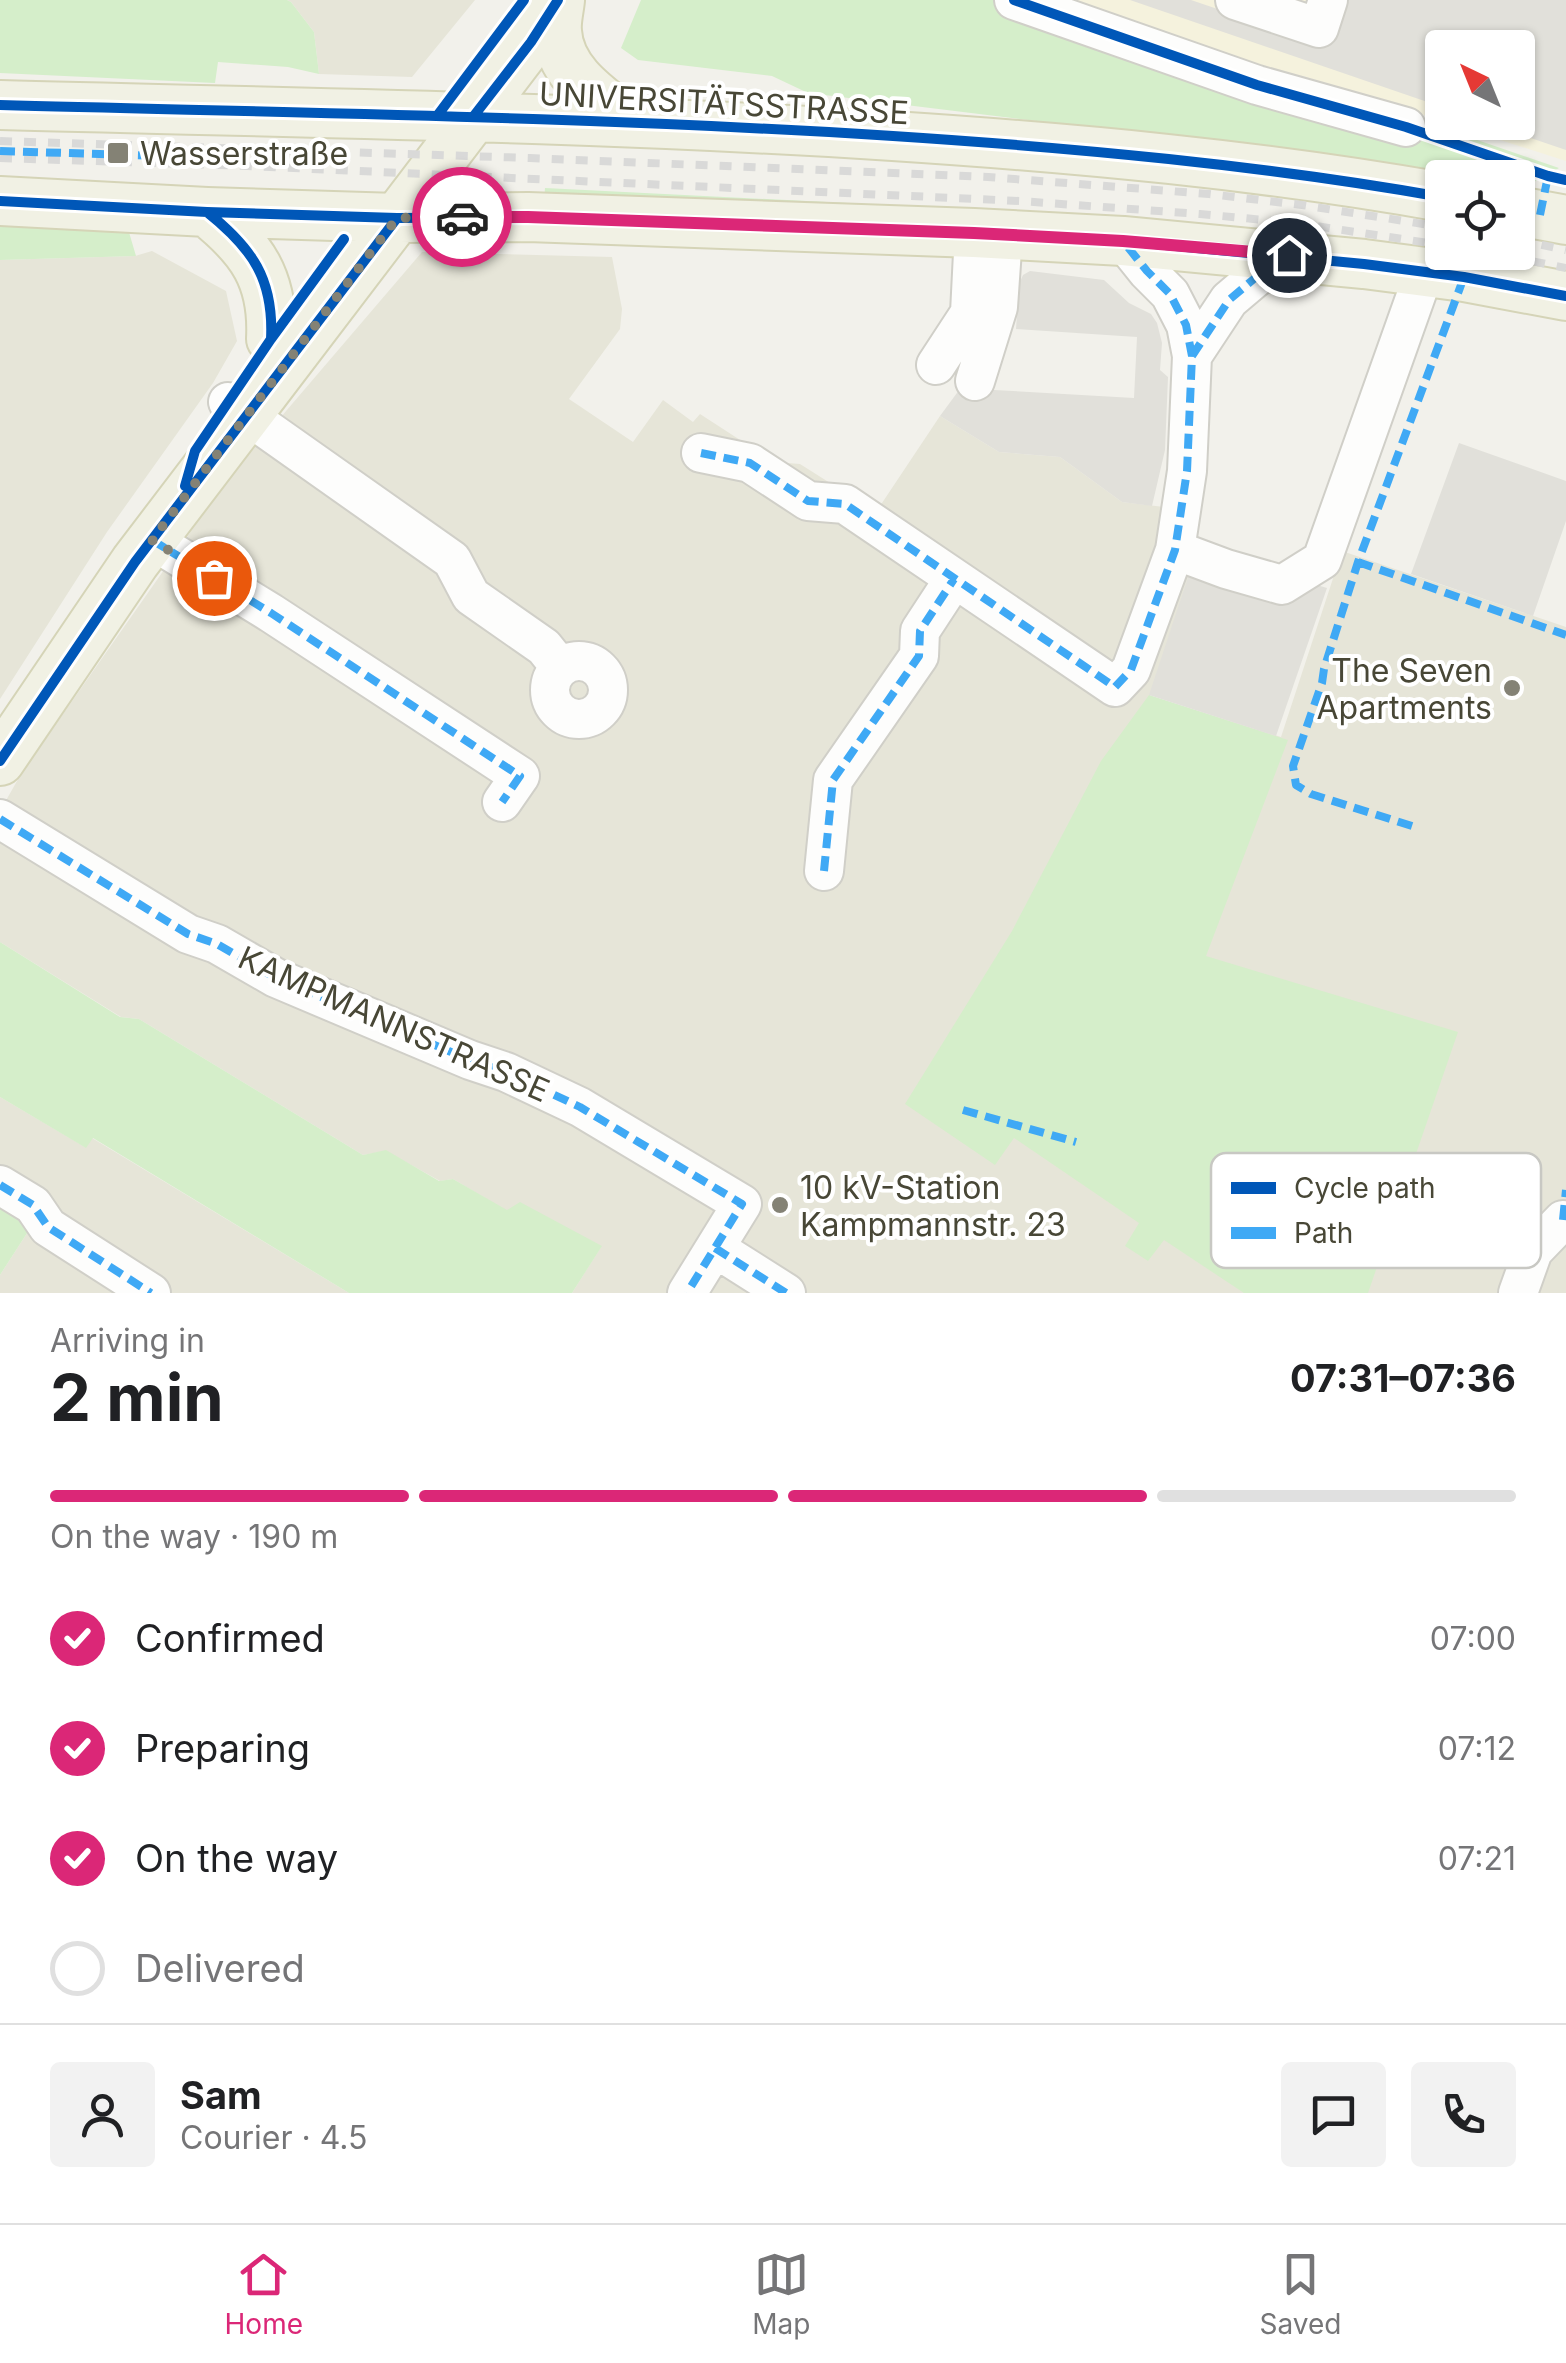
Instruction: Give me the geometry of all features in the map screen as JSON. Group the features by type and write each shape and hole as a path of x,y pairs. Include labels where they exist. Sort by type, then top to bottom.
{"main road":[{"path":"0,761 92,622 181,501 238,409 455,117 524,0"},
{"path":"455,117 531,42 559,0"},
{"path":"559,0 557,30 568,65 590,91 628,121"},
{"name":"UNIVERSITÄTSSTRASSE","path":"0,105 628,121 1029,145 1286,172 1425,195"},
{"path":"0,201 207,212 528,217 1123,241 1289,255 1464,277 1566,296"},
{"path":"207,212 231,231 254,258 270,295 272,339"},
{"path":"1535,214 1566,220"},
{"path":"238,409 272,339 380,216"}],"street":[{"path":"1014,0 1257,86 1406,127"},
{"path":"1235,0 1319,28 1328,0"},
{"path":"936,365 970,314 988,234"},
{"path":"975,381 998,307 988,234"},
{"path":"701,453 750,463 808,501 845,504 1115,688 1131,670 1174,550 1187,471 1192,356 1186,325 1170,294 1123,241"},
{"path":"1192,356 1228,300 1289,255"},
{"path":"1174,550 1282,584 1322,560 1424,273"},
{"path":"238,409 452,560 471,596 544,647 560,667"},
{"path":"152,540 520,776 502,802"},
{"path":"824,871 833,780 919,656 920,631 954,579"},
{"name":"KAMPMANNSTRASSE","path":"0,820 188,934 216,944 276,978 506,1072 580,1107 742,1204 715,1248"},
{"path":"0,1185 33,1205 48,1227 151,1293"},
{"path":"1541,1243 1563,1220"},
{"path":"687,1293 715,1248 786,1293"},
{"path":"1518,1293 1527,1268"}],"shaded area":[{"path":"287,0 475,0 412,77 319,74 314,32"},
{"path":"1069,0 1566,0 1566,161 1500,140 1535,140 1535,30 1425,30 1425,115 1303,76 1298,78"},
{"path":"1130,0 1191,0 1326,46 1343,0 1566,0 1566,150 1535,139 1535,30 1425,30 1425,101"},
{"path":"152,251 226,291 237,341 213,383 107,532 0,699 0,260 135,256"},
{"path":"422,252 612,257 622,309 620,329 569,399 633,442 663,400 693,422 700,414 774,462 800,464 876,512 940,416 999,452 1060,457 1122,502 1164,507 1200,541 1150,696 1281,737 1342,551 1566,627 1566,1293 572,1293 601,1247 507,1211 453,1179 440,1181 386,1151 363,1155 139,1019 121,1017 0,942 0,811 21,774 227,480"},
{"path":"1030,271 1104,280 1129,303 1151,314 1157,323 1162,343 1160,370 1168,377 1165,450 1152,506 1122,502 1060,457 999,452 940,416 965,382 994,390 1134,398 1137,337 1016,329 1019,284"},
{"path":"1459,443 1566,481 1566,521 1533,616 1411,574"},
{"path":"1190,571 1327,588 1276,736 1149,695"},
{"path":"0,1097 85,1147 92,1138 349,1293 0,1293 0,1275 31,1227 0,1208"}],"green space":[{"path":"0,0 287,0 314,32 319,74 288,67 218,62 215,83 0,73"},
{"path":"641,0 1069,0 1425,122 1425,140 1477,140 1559,168 1535,181 1535,160 1425,160 1425,169 808,93 772,76 638,60 621,48"},
{"path":"545,188 887,205 887,210 544,200"},
{"path":"0,215 126,222 136,256 0,260"},
{"path":"1149,695 1288,740 1206,956 1458,1032 1416,1153 1211,1153 1211,1268 1377,1268 1368,1293 1244,1293 1164,1240 1148,1261 1125,1246 1139,1223 1014,1138 995,1165 905,1104 1012,931 1101,761"},
{"path":"0,942 120,1017 139,1019 363,1155 386,1150 439,1181 453,1179 507,1210 520,1202 602,1246 572,1293 349,1293 93,1138 86,1148 0,1097"},
{"path":"0,1208 31,1227 0,1275"}],"railway":[{"path":"0,141 988,177 1209,194 1425,224"},
{"path":"0,158 1020,201 1296,223 1425,242"},
{"path":"1535,244 1566,250"},
{"path":"1535,262 1566,268"}],"marked path":[{"path":"0,151 230,158"},
{"path":"1540,215 1548,176"},
{"path":"701,453 750,463 808,501 845,504 1115,687 1131,670 1175,550 1187,471 1192,356 1186,325 1170,294 1123,241"},
{"path":"1192,356 1229,300 1287,256"},
{"path":"1412,826 1311,794 1296,785 1293,766 1358,562 1464,277"},
{"path":"152,540 520,776 502,802"},
{"path":"1358,562 1566,635"},
{"path":"824,871 833,780 919,656 920,631 954,579"},
{"path":"0,819 188,934 217,944 276,978 506,1072 580,1107 742,1204 687,1293"},
{"path":"963,1110 1076,1142"},
{"path":"0,1185 33,1205 48,1227 151,1293"},
{"path":"1563,1220 1566,1190"},
{"path":"715,1248 786,1293"}],"cycle path":[{"path":"437,116 524,0"},
{"path":"473,117 558,0"},
{"path":"1014,0 1257,85 1406,127 1566,180"},
{"path":"0,105 559,120 893,136 1169,159 1425,194"},
{"path":"0,201 207,212 397,218 528,217 1123,241 1364,264 1566,296"},
{"path":"207,212 257,266 269,299 271,339"},
{"path":"0,761 135,562 397,218"},
{"path":"185,486 195,451 344,239"}],"way so far":[{"path":"214,578 152,540 397,218 462,217"}],"place":[{"name":"Wasserstraße","path":"118,153"},
{"name":"The Seven Apartments","path":"1512,688"},
{"name":"10 kV-Station Kampmannstr. 23","path":"780,1205"}],"route":[{"path":"462,217 974,233 1289,255"}]}
